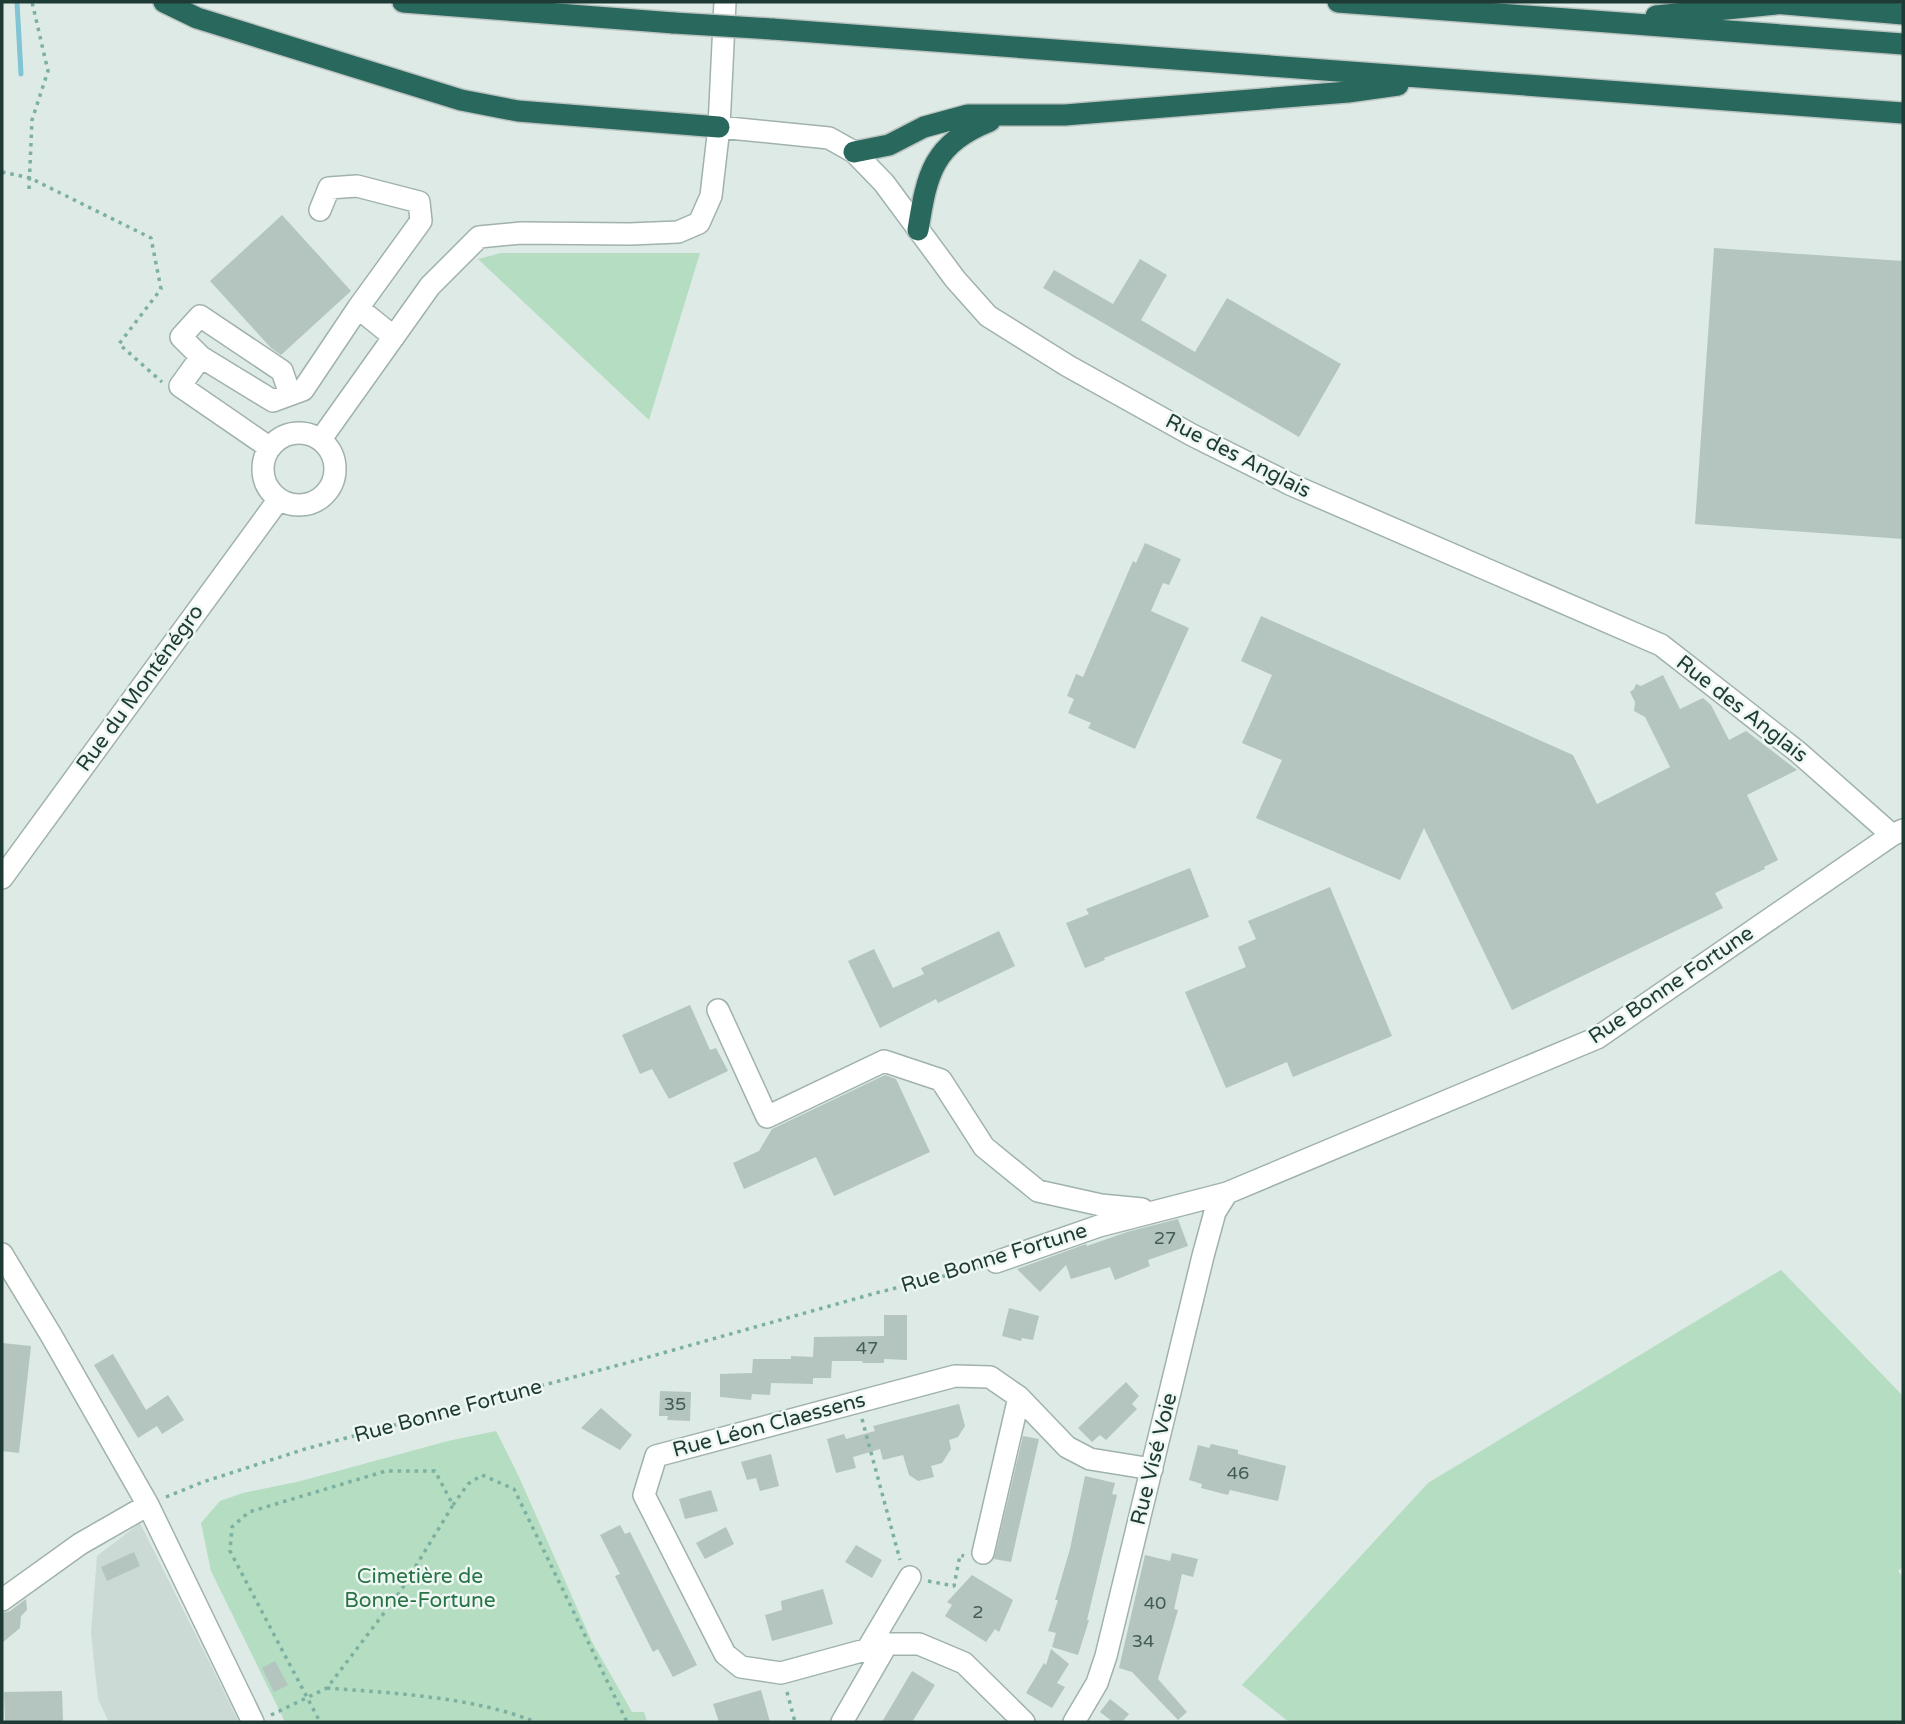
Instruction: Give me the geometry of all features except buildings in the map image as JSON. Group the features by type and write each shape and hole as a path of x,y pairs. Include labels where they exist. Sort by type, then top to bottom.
{"highway":[{"path":"164,2 197,18 461,100 518,111 719,127"},
{"path":"402,2 1903,113"},
{"path":"1338,2 1903,44"},
{"path":"1608,22 1768,3 1903,14"},
{"path":"854,152 889,145 924,127 968,116 1065,115 1348,92 1438,79"},
{"path":"918,230 926,184 946,147 966,131 1002,116"}],"street":[{"path":"321,439 430,286 479,237 521,233 678,232 699,223 710,196 719,127 725,2"},
{"name":"Rue des Anglais","path":"719,127 828,138 854,152 884,183 955,279 988,316 1068,366 1192,435 1293,485 1661,645 1898,832"},
{"path":"290,394 282,372 200,316 181,337 201,357 273,401 303,390 421,221 419,202 357,186 329,188 320,211"},
{"path":"358,308 394,337"},
{"path":"201,357 183,388 270,448"},
{"path":"297,432 321,439 331,451 335,463 335,476 331,487 322,497 303,505 290,504 279,499 267,486 263,474 263,463 270,448 284,436 297,432"},
{"name":"Rue du Monténégro","path":"2,878 279,499"},
{"name":"Rue Bonne Fortune","path":"996,1262 1098,1226 1227,1193 1597,1038 1898,832"},
{"path":"718,1010 767,1117 884,1061 941,1080 984,1147 1038,1191 1101,1205 1154,1210"},
{"name":"Rue Visé Voie","path":"1074,1722 1097,1683 1106,1656 1214,1212 1227,1193"},
{"path":"2,1254 148,1505 260,1720"},
{"name":"Rue Léon Claessens","path":"1024,1722 964,1663 919,1644 878,1646 781,1673 741,1667 725,1654 644,1495 656,1456 955,1376 990,1377 1019,1397 1067,1447 1090,1460 1152,1469"},
{"path":"983,1553 1019,1397"},
{"path":"2,1600 80,1544 148,1505"},
{"path":"842,1722 910,1577"}],"path":[{"path":"29,189 32,120 48,71 32,2"},
{"path":"2,172 30,178 151,238 161,289 119,344 159,381 183,388"},
{"name":"Rue Bonne Fortune","path":"148,1505 203,1482 305,1449 996,1262"},
{"path":"857,1401 904,1573 910,1577 954,1586 960,1555 978,1560 983,1553"},
{"path":"320,1722 230,1550 232,1527 249,1512 386,1471 435,1471 453,1504"},
{"path":"327,1688 400,1592 453,1504 468,1484 482,1475 514,1489 627,1722"},
{"path":"781,1673 795,1722"},
{"path":"260,1720 327,1688 421,1696 513,1713 535,1722"}],"shaded area":[{"path":"140,1523 239,1722 109,1722 98,1699 91,1633 97,1556"}],"green space":[{"path":"501,253 700,253 649,420 478,259"},
{"path":"1781,1270 1903,1396 1903,1566 1898,1571 1903,1578 1903,1722 1289,1722 1242,1685 1428,1483"},
{"name":"Cimetière de Bonne-Fortune","path":"496,1431 592,1642 632,1712 644,1712 647,1722 285,1722 211,1571 201,1523 220,1501 243,1493 301,1481 448,1441"}],"waterway":[{"path":"17,2 21,74"}]}
